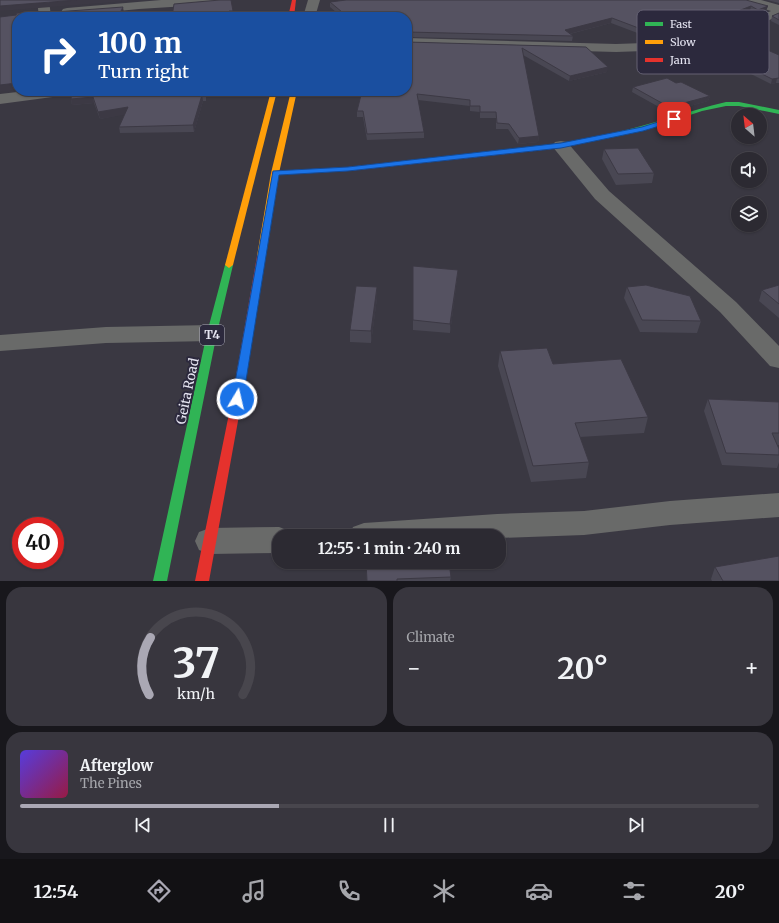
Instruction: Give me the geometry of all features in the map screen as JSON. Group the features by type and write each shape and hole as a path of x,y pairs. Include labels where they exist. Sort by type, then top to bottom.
{"main road":[{"path":"292,12 294,0"},
{"name":"Geita Road","path":"160,581 212,333 273,96"},
{"path":"202,581 237,399 275,173 293,96"},
{"path":"275,173 348,169 561,146 643,129 700,110 726,104 739,104 779,112"}],"street":[{"path":"43,0 44,12"},
{"path":"79,12 139,5 219,0"},
{"path":"310,12 314,0"},
{"path":"748,0 779,10"},
{"path":"769,14 779,10"},
{"path":"412,42 637,48"},
{"path":"0,99 18,96"},
{"path":"561,146 602,195 728,307 779,360"},
{"path":"0,343 62,336 212,333"},
{"path":"457,529 584,523 670,513 779,505"},
{"path":"210,541 272,540"}],"building":[{"path":"0,0 77,0 0,6"},
{"path":"231,0 233,11 173,12 174,4"},
{"path":"346,0 746,0 768,6 758,10 751,6 741,10 637,10 637,27 612,18 565,30 573,36 412,32 412,12 342,12 330,2"},
{"path":"123,7 120,12 56,12"},
{"path":"779,13 779,20 772,16"},
{"path":"12,16 12,84 0,85 0,17"},
{"path":"412,42 586,47 608,67 570,76 522,48 539,136 519,138 509,124 497,123 496,112 480,112 480,106 470,106 470,100 417,94 424,132 367,134 363,111 357,111 361,96 412,96"},
{"path":"769,51 779,55 779,78 772,79 762,74 769,74"},
{"path":"667,78 676,83 681,82 710,96 669,107 633,87"},
{"path":"71,96 202,96 193,125 119,127 128,107 98,112 93,97 71,99"},
{"path":"638,148 654,173 618,174 604,149"},
{"path":"413,266 458,270 450,324 413,320"},
{"path":"646,285 690,296 701,321 642,320 627,287"},
{"path":"779,285 779,304 762,290"},
{"path":"356,286 377,287 371,331 350,330"},
{"path":"547,348 553,364 621,359 648,417 575,423 589,462 533,466 500,351"},
{"path":"708,399 779,402 779,433 772,433 779,449 779,455 726,453"},
{"path":"779,556 779,581 723,581 715,567"},
{"path":"366,569 450,569 451,577 397,579 397,581 367,581"}],"traffic: fast":[{"path":"613,135 643,129 700,110 726,104 739,104 779,112"},
{"path":"160,581 212,333 229,265"}],"traffic: slow":[{"path":"229,265 273,96"},
{"path":"261,256 275,173 293,96"}],"traffic: jam":[{"path":"292,12 294,0"},
{"path":"275,173 348,169 561,146 613,135"},
{"path":"202,581 237,399 261,256"}],"route":[{"path":"237,399 258,282 275,173 348,169 561,146 643,129 674,119"}]}
